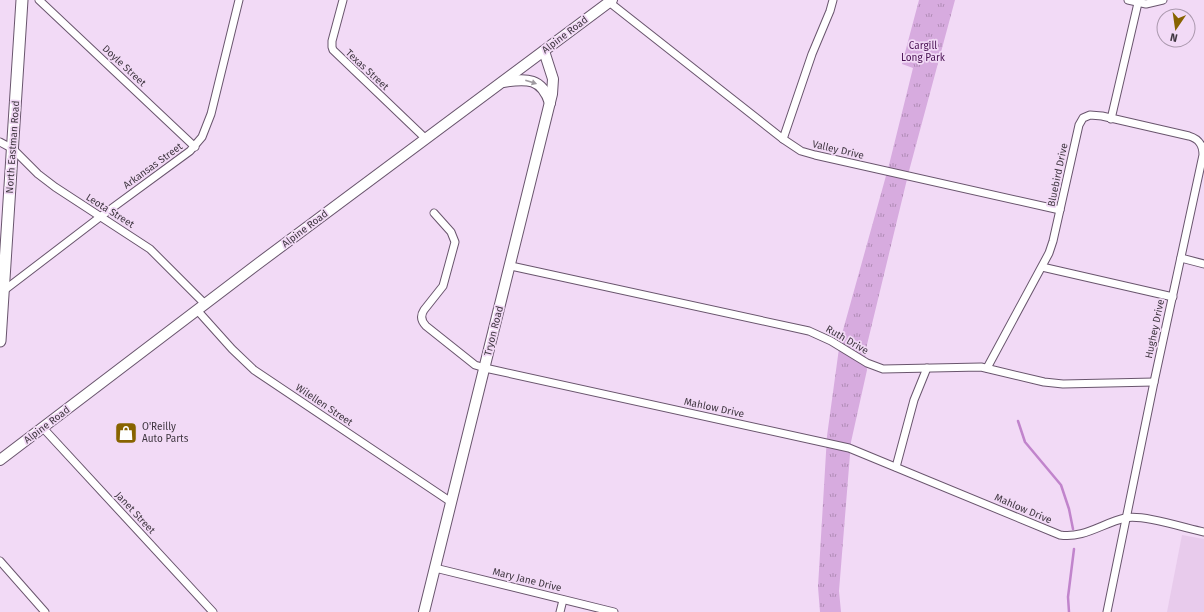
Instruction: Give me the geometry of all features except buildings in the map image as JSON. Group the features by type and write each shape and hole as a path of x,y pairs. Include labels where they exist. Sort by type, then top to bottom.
{"main road":[{"name":"North Eastman Road","path":"0,341 22,0"},
{"name":"Alpine Road","path":"0,460 201,307 611,1"},
{"name":"Tryon Road","path":"424,612 553,89 553,79 544,51"},
{"path":"501,82 517,79 529,80 537,83 543,88 550,103"}],"street":[{"name":"Doyle Street","path":"39,0 195,147"},
{"name":"Arkansas Street","path":"2,292 195,147 202,137 211,114 238,0"},
{"name":"Texas Street","path":"343,0 332,44 334,52 426,139"},
{"path":"783,139 812,54 833,0"},
{"path":"1128,0 1150,4 1163,0"},
{"name":"Valley Drive","path":"611,1 797,149 810,154 1060,210"},
{"path":"1111,118 1138,3"},
{"name":"Bluebird Drive","path":"986,368 1042,268 1053,241 1081,120 1085,116 1090,115 1111,118"},
{"name":"Hughey Drive","path":"1107,612 1154,382 1203,155 1201,144 1196,139 1189,136 1111,118"},
{"name":"Leota Street","path":"0,142 13,149 47,182 150,249 201,307"},
{"name":"Mahlow Drive","path":"434,212 451,232 455,242 443,286 424,310 422,320 426,326 469,361 485,368 832,444 857,451 1060,535 1078,535 1126,518"},
{"path":"1181,258 1204,264"},
{"name":"Ruth Drive","path":"510,266 809,331 831,341 867,363 883,368 975,367 986,368 1053,383 1072,384 1154,382"},
{"path":"1042,268 1172,297"},
{"name":"Wilellen Street","path":"201,307 232,349 254,370 451,502"},
{"path":"896,467 914,400 927,368"},
{"name":"Janet Street","path":"43,428 213,612"},
{"path":"1126,518 1151,520 1204,532"},
{"path":"0,561 20,586 45,612"},
{"name":"Mary Jane Drive","path":"435,568 614,612"},
{"path":"560,612 563,600"}],"shaded area":[{"path":"1182,535 1204,539 1204,612 1167,612"}],"green space":[{"name":"Cargill Long Park","path":"919,0 955,0 909,171 865,353 867,370 851,442 839,591 841,612 820,612 818,587 827,436 840,341 889,165 913,68 902,64"}],"waterway":[{"path":"1018,421 1025,442 1061,485 1069,509 1073,529"},
{"path":"1069,612 1068,597 1074,549"}],"place":[{"name":"O'Reilly Auto Parts","path":"126,433"}]}
